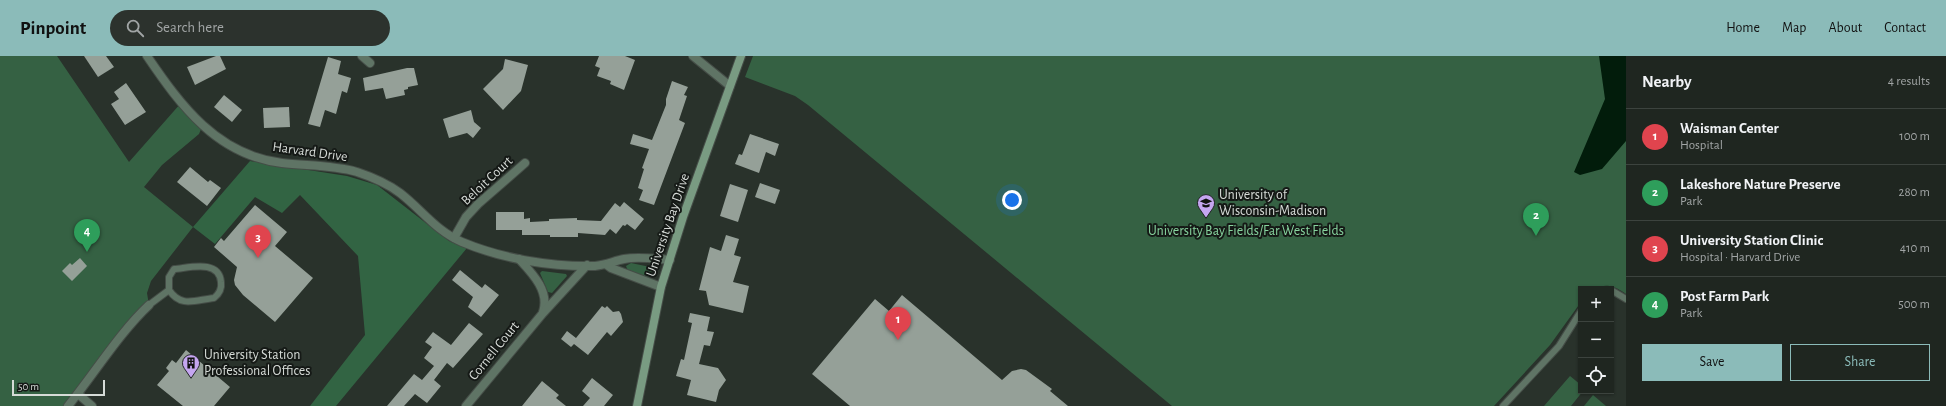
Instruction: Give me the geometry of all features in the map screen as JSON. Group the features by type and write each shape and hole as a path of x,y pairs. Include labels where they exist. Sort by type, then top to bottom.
{"street":[{"name":"Harvard Drive","path":"147,56 181,103 202,127 232,146 254,157 282,163 330,166 357,172 382,182 400,194 441,231 462,242 520,259 587,266 607,265 625,259 670,260"},
{"path":"362,56 370,63"},
{"path":"693,56 730,86"},
{"name":"University Bay Drive","path":"637,406 661,287 741,56"},
{"name":"Beloit Court","path":"454,238 466,217 478,204 525,163"},
{"path":"520,259 537,279 541,288 545,303 543,313"},
{"name":"Harvard Drive","path":"607,265 617,271 661,287"},
{"name":"Cornell Court","path":"466,406 543,313 587,266"},
{"path":"68,406 129,327 149,305"},
{"path":"78,394 92,406"}],"lane":[{"path":"206,266 215,270 221,278 221,287 214,298 181,302 174,298 169,290 168,277 174,269 206,266"},
{"path":"149,305 169,290"},
{"path":"1614,292 1626,299"},
{"path":"1503,406 1559,346 1578,316"}],"green space":[{"path":"0,56 57,56 129,162 181,103 202,127 199,134 162,165 144,187 193,227 151,281 147,293 149,305 68,406 0,406"},
{"name":"University Bay Fields/Far West Fields","path":"753,56 1626,56 1626,294 1614,286 1578,286 1578,306 1550,345 1494,406 1172,406 808,105 795,96 745,77"},
{"path":"250,161 347,176 377,185 449,241 467,248 336,406 310,406 365,335 358,256 300,195 282,213 255,197 215,244 193,227"},
{"path":"631,263 650,267 652,270 651,276 647,278 628,271 626,266"},
{"path":"542,271 566,274 567,276 552,293 548,292 540,273"},
{"path":"1570,376 1578,383 1578,394 1581,394 1571,406 1544,406"},
{"path":"1593,395 1606,406 1584,406"}],"shaded area":[{"path":"1599,56 1626,56 1626,141 1602,169 1580,175 1574,172 1605,99"}],"building":[{"path":"84,56 106,56 114,67 98,77"},
{"path":"216,56 220,56 226,69 195,85 187,67"},
{"path":"599,56 625,56 635,60 624,90 610,84 611,81 597,76 600,68 595,66"},
{"path":"328,57 341,61 338,74 351,78 347,93 342,91 336,114 325,110 320,127 308,124"},
{"path":"505,59 528,65 521,91 503,110 483,89 503,69"},
{"path":"407,68 414,68 418,85 408,87 408,89 404,90 405,95 386,99 383,88 365,91 363,78"},
{"path":"672,81 688,87 684,95 687,96 679,120 685,123 654,205 639,200 643,190 638,188 644,169 642,168 649,149 630,144 633,134 652,140 666,105 666,99"},
{"path":"126,83 146,112 125,125 111,104 119,99 114,92"},
{"path":"224,95 242,110 232,122 214,107"},
{"path":"289,107 290,127 264,128 263,108"},
{"path":"471,110 474,122 481,128 473,138 467,133 449,138 443,119"},
{"path":"750,134 779,144 775,156 766,152 759,173 735,164 739,154 742,155"},
{"path":"190,167 208,182 210,180 221,188 207,206 177,182"},
{"path":"760,183 780,190 775,204 755,197"},
{"path":"730,184 748,190 738,222 720,216"},
{"path":"624,202 644,219 635,230 627,224 625,226 623,225 616,234 610,229 605,235 578,233 578,237 550,237 550,235 522,235 522,230 496,230 496,212 524,212 524,219 530,218 530,222 549,221 549,219 577,218 577,220 601,221 615,203 620,207"},
{"path":"255,205 287,232 275,246 313,278 275,322 243,295 235,285 234,280 237,267 214,247 221,238 224,241"},
{"path":"726,235 739,239 734,255 741,257 733,282 749,286 743,313 709,305 706,291 699,290 710,247 721,251"},
{"path":"80,258 87,266 72,281 62,271 70,263 72,265"},
{"path":"460,270 482,288 485,284 499,295 481,317 468,307 473,297 452,280"},
{"path":"902,295 1002,380 1012,371 1021,369 1026,370 1052,389 1050,391 1068,406 850,406 812,374 875,299 889,311"},
{"path":"602,306 605,308 607,306 613,312 619,311 623,322 611,336 607,332 588,355 574,344 571,347 561,339 567,331 576,338"},
{"path":"690,313 710,317 707,331 714,332 710,346 704,345 699,364 718,368 726,380 719,390 716,402 687,395 691,380 676,376 681,359 684,360 692,323 688,322"},
{"path":"469,323 483,334 453,368 447,363 434,380 441,386 427,403 415,394 404,406 387,406 414,374 422,380 434,366 424,358 432,347 425,342 433,332 451,345"},
{"name":"University Station Professional Offices","path":"186,350 230,387 214,406 183,406 157,385 169,371 166,368 172,360 176,363"},
{"path":"592,378 613,395 604,406 583,406 590,398 582,391"},
{"path":"542,381 559,395 556,398 566,406 522,406"}],"place":[{"name":"University of Wisconsin-Madison","path":"1206,218"},
{"name":"Lakeshore Nature Preserve","path":"1536,236"},
{"name":"Post Farm Park","path":"87,252"},
{"name":"University Station Clinic","path":"258,258"},
{"name":"Waisman Center","path":"898,340"},
{"name":"University Station Professional Offices","path":"191,378"}]}
